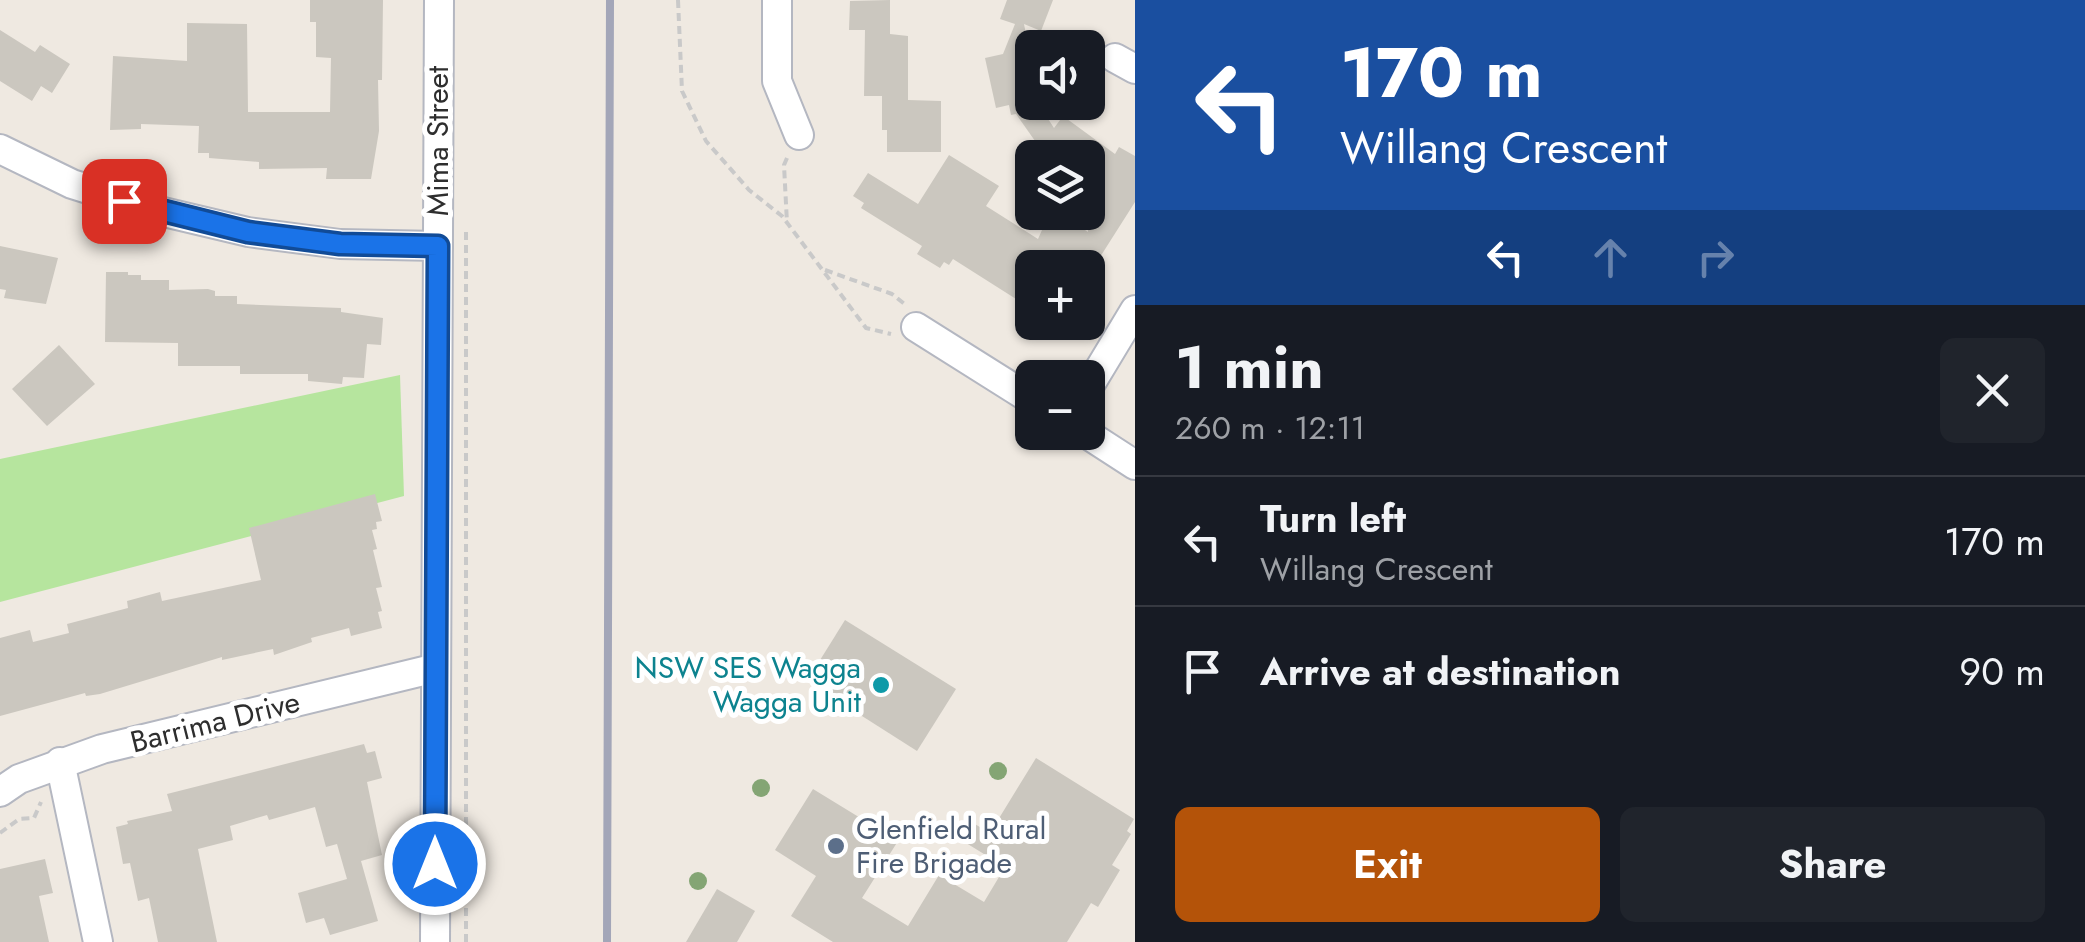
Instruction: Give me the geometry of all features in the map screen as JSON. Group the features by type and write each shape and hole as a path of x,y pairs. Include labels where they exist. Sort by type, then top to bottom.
{"street":[{"name":"Mima Street","path":"434,942 439,0"},
{"path":"778,0 777,81 798,135"},
{"path":"0,150 72,184 150,209 248,232 340,244 438,246"},
{"path":"1105,360 1135,310"},
{"path":"916,327 1015,389"},
{"path":"1105,446 1135,465"},
{"name":"Barrima Drive","path":"0,792 19,779 60,762 436,668"},
{"path":"60,762 98,942"}],"path":[{"path":"678,0 682,91 706,141 750,190 788,223 866,328 888,334 916,327 913,311 892,294 825,270"},
{"path":"788,223 784,165 798,135"},
{"path":"466,230 466,942"}],"green space":[{"path":"400,375 404,496 0,602 0,459"}],"building":[{"path":"310,0 383,0 379,131 371,179 326,179 327,168 259,169 259,162 209,158 209,153 198,153 199,126 141,124 141,129 110,130 113,56 187,61 187,23 247,24 248,112 330,112 331,58 316,57 316,22 310,22"},
{"path":"890,0 890,34 908,36 908,100 941,101 941,152 887,152 887,130 882,130 882,96 864,96 865,30 849,30 850,1"},
{"path":"1007,0 1053,0 1041,30 1024,24 1025,30 1015,30 1015,114 1011,115 1009,105 996,108 985,58 1003,54 1015,24 1000,19"},
{"path":"0,30 35,52 40,45 70,64 52,93 41,86 32,101 0,81"},
{"path":"1020,120 1049,120 1054,128 1060,120 1068,120 1096,140 1034,140"},
{"path":"1105,147 1115,154 1119,147 1135,156 1135,202 1105,250 1015,250 1015,298 953,259 940,268 917,254 922,246 861,208 864,203 853,196 868,173 918,204 949,155 999,186 986,206 1015,224 1015,230 1024,230 1038,239 1042,230 1105,230"},
{"path":"0,246 58,258 46,304 4,298 6,290 0,289"},
{"path":"106,272 128,272 141,275 141,280 169,280 169,290 208,289 215,291 215,296 237,296 237,304 341,308 341,312 383,318 381,345 367,344 364,378 343,377 342,384 308,381 308,374 240,374 240,366 178,366 178,343 105,342"},
{"path":"59,345 95,384 47,426 12,389"},
{"path":"375,494 382,521 376,522 377,529 372,530 382,587 376,588 382,628 351,636 349,628 311,638 312,642 274,655 273,649 222,657 100,694 85,693 0,716 0,638 30,630 33,642 69,633 67,624 128,608 127,601 160,592 162,601 261,580 249,528"},
{"name":"NSW SES Wagga Wagga Unit","path":"845,620 956,689 917,751 807,681"},
{"path":"364,744 367,753 375,751 382,778 367,782 382,855 361,861 378,921 330,935 324,918 306,923 298,893 347,879 337,844 326,847 315,807 230,826 233,840 198,849 217,942 158,942 149,898 138,901 130,863 123,864 116,827 172,811 167,794"},
{"path":"1036,758 1134,819 1127,831 1131,834 1112,865 1120,870 1098,907 1091,903 1067,942 833,942 791,916 816,876 775,850 813,789 898,841 862,898 908,926 939,875 984,902 1005,867 958,838 968,820 990,833"},
{"path":"45,859 53,893 39,896 49,942 0,942 0,869"},
{"path":"717,889 755,911 737,942 686,942"}],"railway":[{"path":"607,942 610,0"}],"place":[{"name":"NSW SES Wagga Wagga Unit","path":"881,685"},
{"name":"Glenfield Rural Fire Brigade","path":"836,846"}],"route":[{"path":"124,201 248,232 340,244 438,246 435,864"}]}
